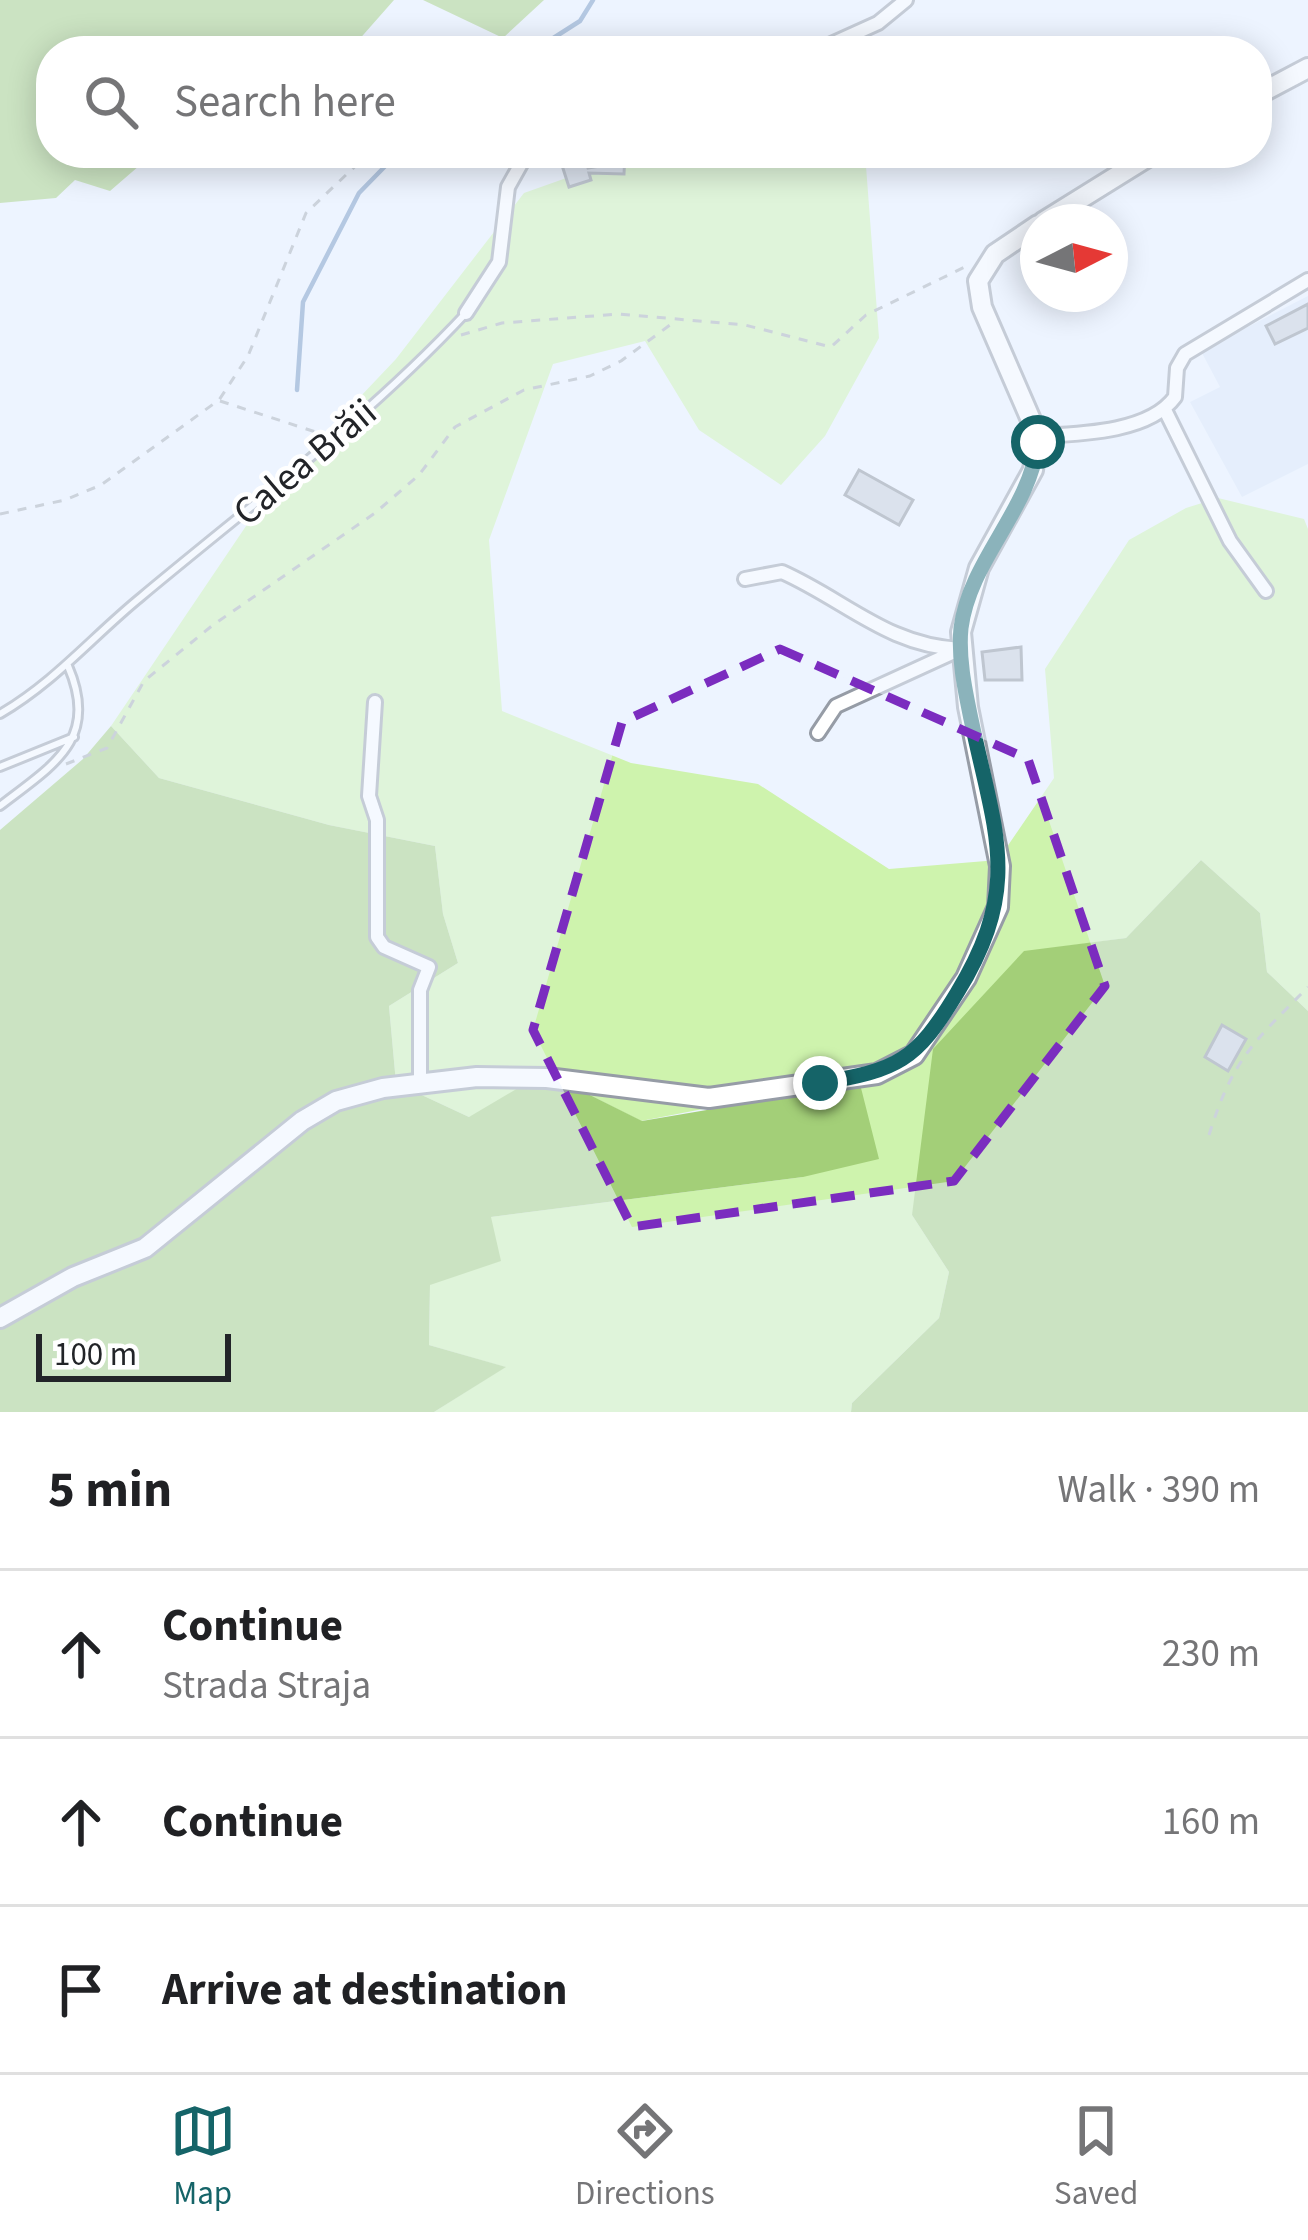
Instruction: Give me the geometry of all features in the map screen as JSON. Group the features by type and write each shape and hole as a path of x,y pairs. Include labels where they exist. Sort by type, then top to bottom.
{"main road":[{"path":"1272,87 1308,68"},
{"path":"1072,204 1130,168"},
{"path":"0,1318 73,1277 145,1248 284,1134 336,1101 420,1084 547,1078 709,1098 877,1074 914,1054 966,978 998,907 1000,866 960,649 971,589 1024,492 1038,436 982,307 978,281 984,264 1020,238"}],"street":[{"path":"849,36 878,23 906,0"},
{"name":"Calea Brăii","path":"466,313 500,262 508,187 518,168"},
{"path":"1038,436 1105,430 1165,408 1175,397 1177,368 1185,354 1308,280"},
{"path":"1165,408 1237,553 1265,591"},
{"path":"745,579 782,572 889,635 920,646 960,649"},
{"path":"818,733 836,706 960,649"},
{"path":"375,702 369,796 377,820 376,937 384,947 429,968 420,990 420,1084"}],"lane":[{"name":"Calea Brăii","path":"0,714 68,666 116,617 333,438 466,313"},
{"path":"0,806 44,772 75,736 80,707 68,666"},
{"path":"0,767 75,736"}],"path":[{"path":"0,514 65,500 101,485 219,400 248,356 305,213 353,168"},
{"path":"440,340 502,323 619,314 745,325 831,347 866,315 905,300 965,263 984,264"},
{"path":"44,772 107,748 144,681 213,625 375,513 419,475 455,427 511,395 590,376 621,361 674,322"},
{"path":"219,400 333,438"},
{"path":"1209,1135 1227,1078 1241,1057 1308,987"}],"highlighted area":[{"path":"780,649 1028,759 1105,986 954,1181 632,1227 533,1030 622,722"}],"shaded area":[{"path":"1308,296 1308,464 1242,497 1190,402 1220,387 1201,351"}],"green space":[{"path":"0,0 394,0 362,36 36,36 36,168 137,168 110,191 75,180 56,198 0,203"},
{"path":"423,0 544,0 505,36"},
{"path":"595,168 866,168 879,338 825,436 781,485 699,430 645,341 553,364 489,540 502,711 631,763 758,784 889,869 998,860 1054,778 1045,669 1129,540 1186,508 1218,498 1304,519 1308,529 1308,1011 1267,972 1260,913 1201,860 1126,938 1024,952 912,1215 949,1272 939,1318 852,1403 851,1412 434,1412 505,1367 429,1345 430,1285 491,1217 803,1177 776,1095 641,1121 586,1093 469,1117 396,1083 389,1006 458,963 443,914 435,846 329,825 159,778 111,726 267,495 396,359 524,193"},
{"path":"111,726 159,778 329,825 435,846 443,914 458,963 389,1006 396,1083 469,1117 525,1084 586,1093 642,1121 860,1084 879,1159 803,1177 491,1217 501,1261 430,1285 429,1345 506,1367 434,1412 0,1412 0,830 83,759"},
{"path":"1201,860 1260,913 1267,972 1308,1011 1308,1412 851,1412 852,1403 939,1318 949,1272 912,1215 933,1049 1024,951 1126,938"}],"building":[{"path":"563,168 624,168 624,174 589,173 591,180 569,187"},
{"path":"1308,304 1308,328 1275,344 1266,326"},
{"path":"859,470 913,500 899,525 845,495"},
{"path":"1021,647 1022,680 985,680 982,652"},
{"path":"1222,1025 1246,1039 1228,1071 1205,1057"}],"waterway":[{"path":"556,36 580,21 593,0"},
{"path":"297,390 303,302 359,193 383,168"}],"route":[{"path":"820,1083 877,1074 914,1054 941,1019 991,930 1001,886 1000,866 968,706 961,632 971,589 1024,492 1038,442"}]}
